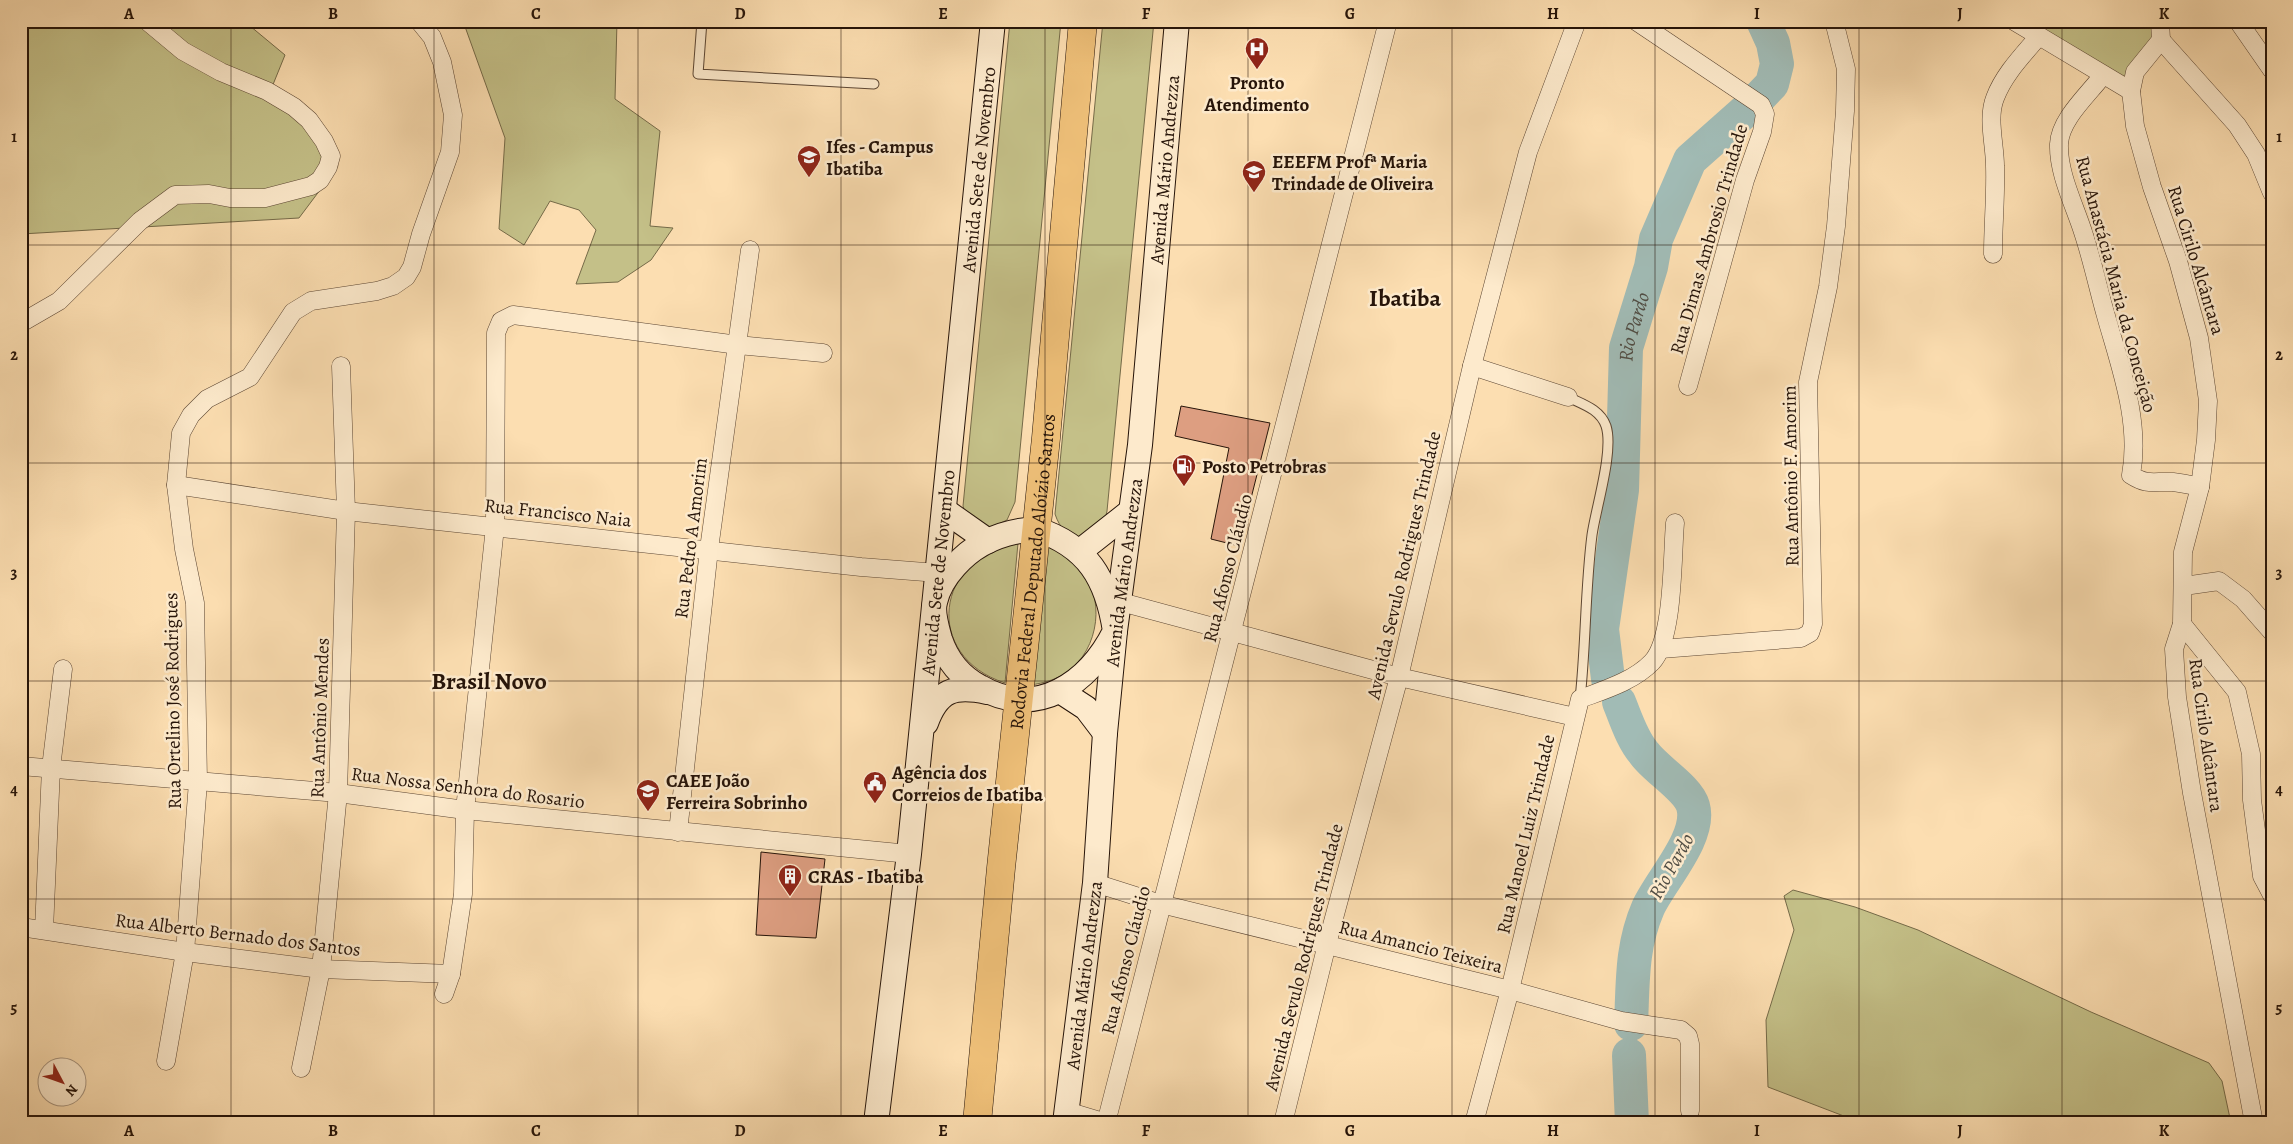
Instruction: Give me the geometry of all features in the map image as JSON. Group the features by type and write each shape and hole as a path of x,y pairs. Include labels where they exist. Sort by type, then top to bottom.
{"highway":[{"name":"Rodovia Federal Deputado Aloízio Santos","path":"977,1123 1065,235 1074,101 1082,21"}],"street":[{"path":"21,323 59,301 140,221 175,195 209,194 230,198 266,198 311,186 320,180 328,167 331,156 324,141 308,120 294,107 267,91 221,72 183,51 147,21"},
{"name":"Rua Ortelino José Rodrigues","path":"166,1061 185,952 198,782 195,603 184,549 176,485 181,433 191,415 207,400 250,377 292,312 311,301 377,291 392,286 406,276 412,267 420,234 450,152 453,115 450,90 442,62 432,37 419,21"},
{"name":"Avenida Sete de Novembro","path":"876,1123 909,854 993,21"},
{"name":"Avenida Mário Andrezza","path":"1066,1117 1095,883 1105,733 1116,631 1140,445 1177,21"},
{"name":"Avenida Sevulo Rodrigues Trindade","path":"1283,1123 1327,944 1399,677 1472,366 1528,152 1576,21"},
{"name":"Rua Dimas Ambrosio Trindade","path":"1636,21 1738,92 1761,105 1765,114 1762,132 1745,180 1688,386"},
{"name":"Rua Antônio F. Amorim","path":"1661,649 1801,638 1810,633 1813,624 1808,382 1831,261 1842,164 1845,111 1846,69 1840,37 1834,21"},
{"path":"2014,21 2131,91"},
{"path":"2160,21 2161,40 2237,125 2256,154 2272,193"},
{"path":"2238,21 2272,70"},
{"name":"Rua Afonso Cláudio","path":"1106,1123 1388,22"},
{"path":"1993,254 1995,188 1992,121 1994,100 2005,78 2039,36"},
{"name":"Rua Cirilo Alcântara","path":"2161,40 2135,72 2131,91 2135,126 2152,187 2178,260 2199,338 2208,401 2206,440 2200,487 2183,552 2182,624 2174,649 2177,697 2192,793 2254,1123"},
{"name":"Rua Anastácia Maria da Conceição","path":"2104,75 2066,123 2059,143 2063,171 2083,233 2122,374 2131,418 2135,455 2131,475 2142,482 2155,484 2172,482 2200,487"},
{"name":"Rua Pedro A Amorim","path":"678,832 709,550 750,250"},
{"path":"444,994 451,974 463,894 465,810 495,527 496,333 501,320 513,315 738,346 823,353"},
{"name":"Rua Antônio Mendes","path":"301,1068 321,969 338,793 346,511 341,366"},
{"path":"1472,366 1568,397"},
{"name":"Rua Francisco Naia","path":"176,485 346,511 862,567 938,573"},
{"path":"944,510 988,541"},
{"path":"1079,552 1131,511"},
{"path":"1594,694 1640,672 1653,661 1661,649 1668,619 1674,522"},
{"path":"921,736 931,708 940,697 953,690 970,689 1020,699 1040,698 1060,691 1093,666 1116,631 1105,587 1094,568 1079,552 1066,542 1036,529 1019,530 988,541 960,560 949,573 934,604 936,626 943,647 950,660 970,682 989,692"},
{"path":"2184,586 2219,581 2243,599 2272,632"},
{"path":"1121,602 1399,677 1575,718"},
{"path":"2182,624 2237,692 2251,754 2252,800 2262,876 2272,895"},
{"path":"44,930 51,768 63,669"},
{"path":"1060,691 1086,708 1105,733"},
{"name":"Rua Manoel Luiz Trindade","path":"1474,1123 1510,990 1575,718 1594,694"},
{"name":"Rua Nossa Senhora do Rosario","path":"21,766 338,793 465,810 909,854"},
{"name":"Rua Amancio Teixeira","path":"1095,883 1161,904 1510,990 1627,1022 1680,1030 1688,1036 1690,1044 1690,1111"},
{"name":"Rua Alberto Bernado dos Santos","path":"21,927 185,952 321,969 451,974"},
{"path":"1066,1117 1106,1123"}],"lane":[{"path":"702,21 698,74 874,84"},
{"path":"1568,397 1599,413 1606,427 1606,455 1592,534 1588,572 1594,694"}],"shaded area":[{"path":"21,21 244,21 285,55 272,87 309,125 338,166 299,218 21,234"},
{"path":"463,21 617,21 615,99 660,131 650,226 673,228 651,260 618,282 576,284 596,230 579,210 550,201 524,245 499,229 505,138"},
{"path":"1010,21 1061,21 1015,502 1007,520 990,528 966,515 963,506"},
{"path":"1103,21 1154,21 1107,511 1105,520 1082,537 1072,535 1065,530 1059,524 1055,514"},
{"path":"2024,21 2156,21 2154,38 2128,83"},
{"path":"1018,543 1005,683 978,670 960,652 951,630 949,608 956,586 969,567 990,552"},
{"path":"1047,546 1072,560 1088,579 1096,607 1096,622 1087,650 1078,662 1058,677 1031,685"},
{"path":"1793,890 1855,907 1918,930 2091,1012 2209,1063 2222,1081 2231,1123 1862,1123 1768,1087 1766,1020 1794,930 1784,896"}],"building":[{"path":"1181,406 1270,423 1239,546 1211,539 1229,448 1175,436"},
{"name":"CRAS - Ibatiba","path":"761,852 825,859 816,938 756,935"}],"waterway":[{"name":"Rio Pardo","path":"1608,679 1602,629 1622,490 1626,348 1651,267 1656,239 1690,160 1752,105 1772,84 1777,64 1773,43 1763,21"},
{"name":"Rio Pardo","path":"1619,702 1636,742 1649,759 1685,792 1693,806 1694,818 1686,845 1654,897 1642,923 1634,966 1631,1024"},
{"name":"Rio Pardo","path":"1629,1055 1632,1123"}],"place":[{"name":"Pronto Atendimento","path":"1257,70"},
{"name":"Ifes - Campus Ibatiba","path":"809,178"},
{"name":"EEEFM Profª Maria Trindade de Oliveira","path":"1254,193"},
{"name":"Posto Petrobras","path":"1184,487"},
{"name":"Agência dos Correios de Ibatiba","path":"875,804"},
{"name":"CAEE João Ferreira Sobrinho","path":"648,812"},
{"name":"CRAS - Ibatiba","path":"790,897"}],"district":[{"name":"Ibatiba","path":"1405,298"},
{"name":"Brasil Novo","path":"489,681"}]}
